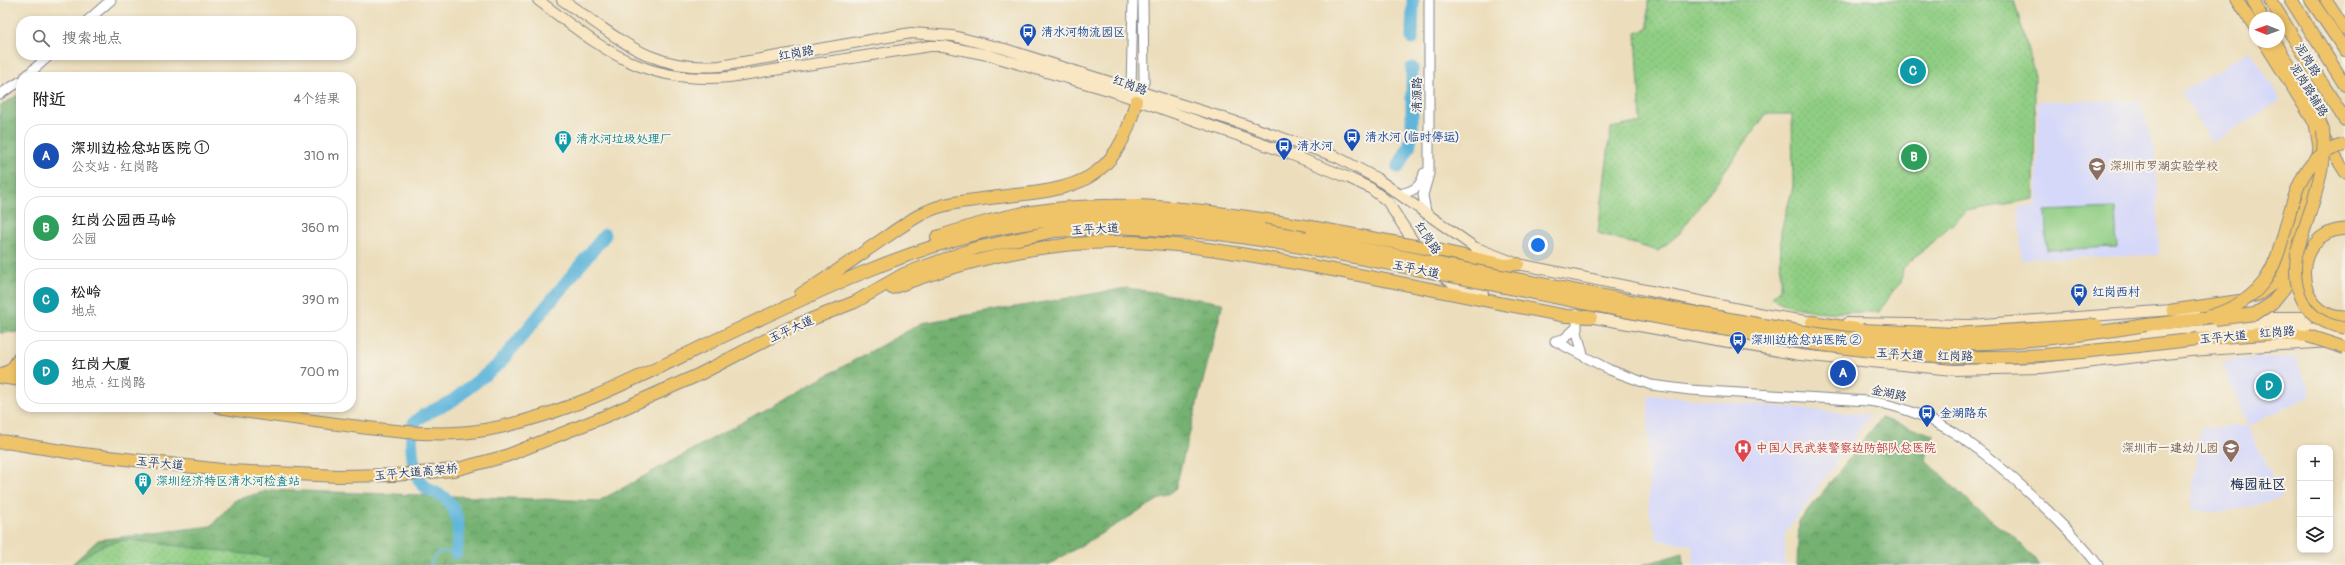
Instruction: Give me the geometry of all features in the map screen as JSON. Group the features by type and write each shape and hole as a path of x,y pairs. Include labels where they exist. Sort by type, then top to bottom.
{"highway":[{"path":"2253,0 2259,12"},
{"name":"泥岗路","path":"2270,0 2345,120"},
{"name":"泥岗路","path":"2291,0 2345,85"},
{"path":"2311,0 2345,50"},
{"path":"2199,325 2244,317 2265,309 2285,287 2297,257 2321,173 2324,146 2312,104 2279,48"},
{"path":"742,327 803,292 928,211 956,203 1063,187 1093,175 1107,163 1118,148 1130,121 1136,93"},
{"path":"2199,325 2236,306 2263,284 2277,259 2303,176 2312,163 2323,154 2345,146"},
{"path":"803,292 896,251 979,223 1030,212 1086,206 1150,205 1218,212 1442,251 1505,265 1518,264"},
{"name":"玉平大道","path":"254,412 404,432 458,433 486,430 525,420 625,384 742,327 892,261 992,230 1076,219 1129,217 1190,220 1734,331 1834,348 1939,356 2015,357 2097,351 2242,335 2284,334 2344,342"},
{"name":"玉平大道","path":"560,435 698,375 789,328 855,302 904,274 948,256 1001,241 1055,231 1116,227 1262,235 1400,255 1639,303 1840,337 1927,344 1962,344 2047,337 2146,325 2199,325"},
{"path":"855,302 928,274 970,261 1005,254 1078,244 1137,243 1238,253 1577,319 1591,318"},
{"path":"1812,322 1862,330 1955,334 2080,325 2146,325"},
{"path":"0,377 12,370 16,364"},
{"path":"0,377 16,379"},
{"name":"玉平大道高架桥","path":"339,476 394,475 454,470 506,456 560,435"},
{"name":"玉平大道","path":"3,442 74,453 230,471 339,476"}],"main road":[{"name":"红岗路","path":"538,0 621,59 648,70 680,77 711,78 729,76 886,51 943,46 969,50 1136,93 1361,183 1387,201 1428,263 1439,275 1457,286 1577,319"},
{"name":"红岗路","path":"562,0 639,52 662,62 681,66 720,66 922,33 953,36 997,47 1136,93 1337,156 1371,174 1474,247 1518,264 1812,322 1970,325 2172,310 2206,315 2343,317"},
{"path":"2237,0 2249,19"},
{"path":"2245,0 2253,12"},
{"path":"2326,0 2345,29"},
{"path":"575,26 576,16 580,14 586,15"},
{"name":"泥岗路辅路","path":"2268,48 2319,127 2345,172"},
{"path":"2319,127 2319,147 2316,170 2297,257 2295,281 2305,305 2320,319 2345,328"},
{"path":"2172,310 2235,302 2253,297 2278,280 2297,257 2311,248 2324,234 2345,229"},
{"path":"2297,257 2312,299 2326,312 2343,317"},
{"name":"红岗路","path":"1591,318 1830,359 1953,370 2041,368 2190,351 2344,342"},
{"path":"2040,321 2049,334 2050,345 2047,361 2041,368"},
{"path":"2050,345 2199,325 2272,324 2309,327 2344,342"}],"street":[{"path":"92,16 110,0"},
{"path":"1132,0 1136,93"},
{"path":"1136,93 1144,82 1143,0"},
{"name":"清源路","path":"1400,194 1412,191 1422,182 1424,173 1424,0"},
{"name":"清源路","path":"1426,212 1423,195 1429,174 1429,0"},
{"path":"31,72 44,60"},
{"path":"0,94 16,84"},
{"path":"1577,319 1583,356"},
{"name":"金湖路","path":"1577,319 1564,339 1555,340 1610,370 1651,384 1690,390 1868,401 1893,405 1924,415 1960,436 1994,462 2066,529 2098,565"}],"shaded area":[{"path":"2250,50 2281,100 2212,143 2181,93"},
{"name":"深圳市罗湖实验学校","path":"2038,101 2140,101 2156,157 2159,255 2021,259 2019,207 2037,205"},
{"path":"2295,357 2311,395 2248,426 2222,364 2236,359"},
{"name":"中国人民武装警察边防部队总医院","path":"1648,395 1871,415 1785,534 1785,565 1693,565 1692,545 1657,540 1649,510"},
{"name":"深圳市一建幼儿园","path":"2248,426 2283,498 2223,512 2191,509 2199,427"}],"green space":[{"path":"1648,0 2014,0 2035,76 2034,199 1967,211 1903,268 1901,283 1892,292 1880,312 1824,312 1784,304 1771,298 1780,290 1781,231 1793,187 1792,114 1766,114 1679,234 1658,251 1598,233 1611,128 1641,122 1636,33 1648,29"},
{"path":"16,96 16,332 0,333 0,106"},
{"path":"2115,208 2117,247 2047,250 2045,211"},
{"path":"1127,288 1223,303 1175,490 1048,565 71,565 98,540 211,526 235,500 270,490 599,501 922,323"},
{"path":"1881,418 1933,435 1926,460 1977,510 2018,541 2040,565 1797,565 1799,522"},
{"path":"128,540 270,557 268,565 73,565 98,548 119,541"},
{"path":"1683,553 1684,565 1642,565"}],"waterway":[{"path":"1412,39 1413,0"},
{"path":"1398,167 1409,147 1412,133 1412,68"},
{"path":"456,553 458,524 454,509 445,498 423,485 416,473 412,455 412,429 414,423 422,416 452,401 499,364 605,235"},
{"path":"430,565 435,556 440,552 456,553"}],"place":[{"name":"清水河物流园区","path":"1028,47"},
{"name":"松岭","path":"1913,71"},
{"name":"清水河 (临时停运)","path":"1352,152"},
{"name":"清水河垃圾处理厂","path":"563,154"},
{"name":"红岗公园西马岭","path":"1914,157"},
{"name":"清水河","path":"1284,161"},
{"name":"深圳市罗湖实验学校","path":"2097,181"},
{"name":"红岗西村","path":"2079,307"},
{"name":"深圳边检总站医院 ②","path":"1738,355"},
{"name":"深圳边检总站医院 ①","path":"1843,373"},
{"name":"红岗大厦","path":"2269,386"},
{"name":"金湖路东","path":"1927,428"},
{"name":"中国人民武装警察边防部队总医院","path":"1743,463"},
{"name":"深圳市一建幼儿园","path":"2231,463"},
{"name":"深圳经济特区清水河检查站","path":"143,496"}],"district":[{"name":"梅园社区","path":"2258,484"}]}
